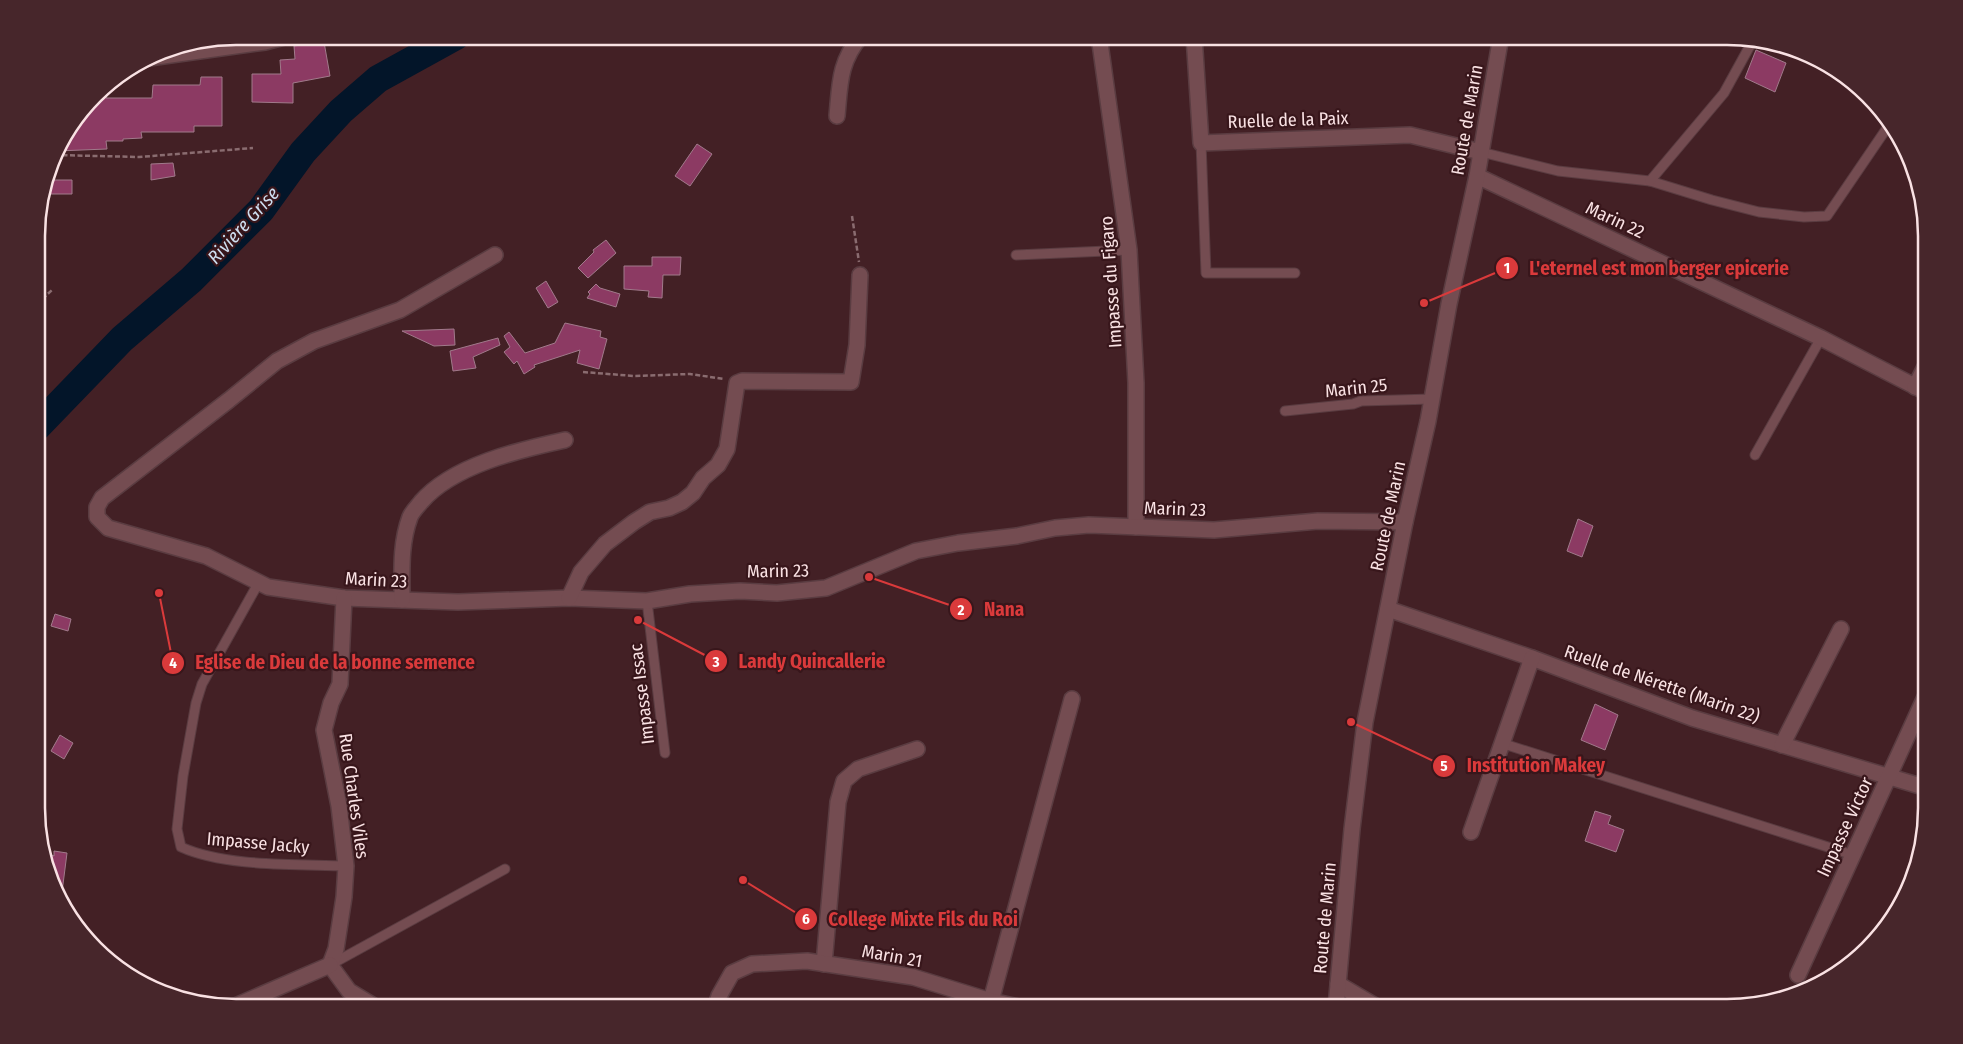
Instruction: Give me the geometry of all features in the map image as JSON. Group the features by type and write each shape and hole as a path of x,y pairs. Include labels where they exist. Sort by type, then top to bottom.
{"street":[{"path":"178,54 242,45"},
{"path":"837,116 842,70 854,45"},
{"name":"Impasse du Figaro","path":"1100,45 1129,250 1136,383 1136,527"},
{"path":"1195,45 1201,142"},
{"name":"Route de Marin","path":"1337,999 1352,829 1366,722 1405,522 1432,399 1449,304 1482,152 1500,45"},
{"name":"Ruelle de la Paix","path":"1201,142 1410,135 1482,152"},
{"name":"Marin 22","path":"1477,176 1821,338 1918,388"},
{"name":"Marin 23","path":"495,255 400,310 314,340 277,361 102,498 97,507 97,517 108,528 206,556 268,587 344,598 458,602 569,598 647,601 740,590 777,593 826,588 916,552 958,543 1017,536 1055,528 1090,525 1214,530 1318,521 1405,522"},
{"path":"569,598 581,572 605,544 650,512 669,508 682,502 693,493 703,478 718,465 727,449 737,383 742,381 851,382 857,345 860,275"},
{"path":"402,600 402,549 410,515 432,490 467,469 536,446 565,440"},
{"name":"Rue Charles Viles","path":"330,965 336,949 344,897 346,866 339,806 324,730 331,703 340,684 344,598"},
{"name":"Ruelle de Nérette (Marin 22)","path":"1388,609 1532,658 1692,718 1918,785"},
{"path":"1782,745 1841,629"},
{"path":"1471,832 1532,658"},
{"path":"991,999 1072,699"},
{"name":"Impasse Victor","path":"1798,974 1918,712"},
{"path":"824,964 838,802 844,781 858,769 918,748"},
{"name":"Marin 21","path":"718,999 732,973 752,964 808,961 913,977 984,999"},
{"path":"251,999 330,965 349,991 362,999"},
{"path":"1338,984 1363,999"}],"lane":[{"path":"1650,181 1724,94 1750,47"},
{"path":"1482,152 1558,171 1650,181 1759,212 1804,217 1827,216 1886,130"},
{"path":"1201,142 1206,273 1295,273"},
{"path":"1016,255 1129,250"},
{"path":"1755,456 1821,338"},
{"name":"Marin 25","path":"1285,411 1353,404 1361,401 1432,399"},
{"name":"Impasse Jacky","path":"259,582 202,684 193,717 183,776 177,829 181,847 198,855 235,861 346,866"},
{"name":"Impasse Issac","path":"647,601 665,753"},
{"path":"1501,743 1853,855"},
{"path":"330,965 505,869"}],"path":[{"path":"63,155 139,157 253,148"},
{"path":"852,216 860,275"},
{"path":"45,297 52,290"},
{"path":"583,372 634,376 690,374 737,383"}],"building":[{"path":"325,45 330,76 293,83 293,103 252,102 252,74 281,74 280,60 295,59 294,46"},
{"path":"1756,50 1786,63 1775,92 1745,78"},
{"path":"201,77 222,77 222,126 194,126 194,132 141,132 142,138 106,141 107,149 65,151 84,120 106,96 106,98 152,98 153,85 200,85"},
{"path":"697,144 712,154 690,186 675,176"},
{"path":"173,163 175,176 151,180 151,164"},
{"path":"54,180 72,180 72,194 50,194"},
{"path":"606,240 616,253 588,278 578,268 594,252 593,250"},
{"path":"652,257 681,257 680,275 663,275 662,298 648,297 649,291 624,289 624,266 652,266"},
{"path":"546,281 558,302 548,308 536,288"},
{"path":"596,284 600,288 620,294 616,307 587,298 590,294 588,292"},
{"path":"565,323 601,331 600,337 607,339 599,369 577,363 580,350 534,365 535,367 524,374 517,361 514,364 504,352 510,347 504,336 509,332 525,353 555,343"},
{"path":"454,329 455,345 434,346 402,331"},
{"path":"498,338 500,345 473,357 476,368 453,371 450,351"},
{"path":"1578,519 1593,526 1582,557 1567,551"},
{"path":"55,614 71,619 68,631 51,626"},
{"path":"1595,704 1618,715 1605,750 1581,740"},
{"path":"60,735 73,743 64,759 51,751"},
{"path":"1595,811 1611,816 1608,824 1624,830 1616,852 1585,841"},
{"path":"54,851 67,853 63,887 51,855 54,856"}],"waterway":[{"name":"Rivière Grise","path":"45,419 122,339 191,280 261,210 303,152 341,111 378,79 440,45"}],"place":[{"name":"L'eternel est mon berger epicerie","path":"1424,303"},
{"name":"Nana","path":"869,577"},
{"name":"Eglise de Dieu de la bonne semence","path":"159,593"},
{"name":"Landy Quincallerie","path":"638,620"},
{"name":"Institution Makey","path":"1351,722"},
{"name":"College Mixte Fils du Roi","path":"743,880"}]}
